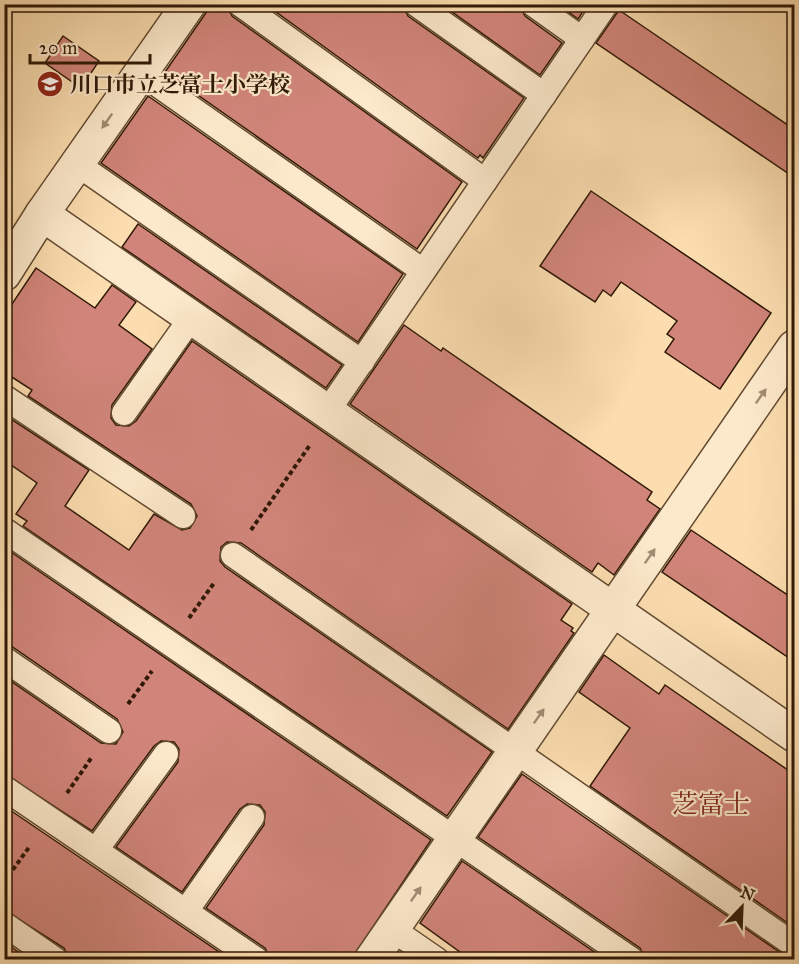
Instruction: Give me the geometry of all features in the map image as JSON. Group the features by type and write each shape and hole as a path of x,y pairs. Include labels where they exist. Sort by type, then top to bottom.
{"street":[{"path":"4,274 42,214 189,4"},
{"path":"42,214 795,735"},
{"path":"371,960 795,347"}],"lane":[{"path":"240,4 484,181"},
{"path":"416,4 544,95"},
{"path":"533,4 582,39"},
{"path":"327,412 606,4"},
{"path":"141,73 423,271"},
{"path":"77,164 362,362"},
{"path":"124,414 191,318"},
{"path":"4,397 183,516"},
{"path":"4,530 632,960"},
{"path":"233,555 795,945"},
{"path":"4,658 109,731"},
{"path":"96,850 166,754"},
{"path":"4,788 257,960"},
{"path":"186,911 252,817"},
{"path":"4,924 56,960"},
{"path":"392,929 436,960"}],"building":[{"path":"212,4 226,4 232,16 462,182 417,249 165,72"},
{"path":"265,4 402,4 408,16 524,98 483,158 480,155 478,158"},
{"path":"441,4 519,4 525,16 562,43 540,75"},
{"path":"558,4 588,4 578,19"},
{"path":"619,10 795,130 795,178 596,43"},
{"path":"63,36 99,61 81,88 45,63"},
{"path":"148,96 403,274 358,342 101,163"},
{"path":"591,191 771,313 720,389 665,352 674,339 667,334 677,321 621,282 611,296 603,290 595,302 540,266"},
{"path":"138,224 342,365 326,388 122,247"},
{"path":"36,268 95,308 112,285 136,302 119,325 152,349 112,405 111,418 116,425 129,426 136,421 192,341 572,604 561,620 573,628 571,631 574,633 508,729 241,543 227,542 221,547 220,561 225,567 492,752 447,816 23,526 27,521 16,514 37,483 4,460 4,428 11,419 89,470 65,506 129,550 154,514 182,530 190,528 197,516 191,504 28,396 32,390 4,372 4,316"},
{"path":"404,325 441,351 443,348 652,492 647,500 660,509 614,575 598,563 592,572 350,404"},
{"path":"691,530 795,600 795,662 662,572"},
{"path":"8,550 431,840 351,960 271,960 265,948 206,908 264,825 265,812 260,805 247,804 240,809 182,892 116,847 178,762 179,749 174,742 161,741 154,746 92,831 4,774 4,692 12,682 101,743 116,744 123,732 117,719 4,641 4,555"},
{"path":"604,655 659,694 665,685 795,775 795,928 590,786 630,728 579,692"},
{"path":"522,774 788,958 787,960 646,960 640,948 478,837"},
{"path":"4,806 231,960 70,960 64,948 4,910"},
{"path":"462,861 606,960 471,960 420,923"},
{"path":"4,942 30,960 4,960"}],"place":[{"name":"川口市立芝富士小学校","path":"50,84"}],"district":[{"name":"芝富士","path":"711,804"}]}
